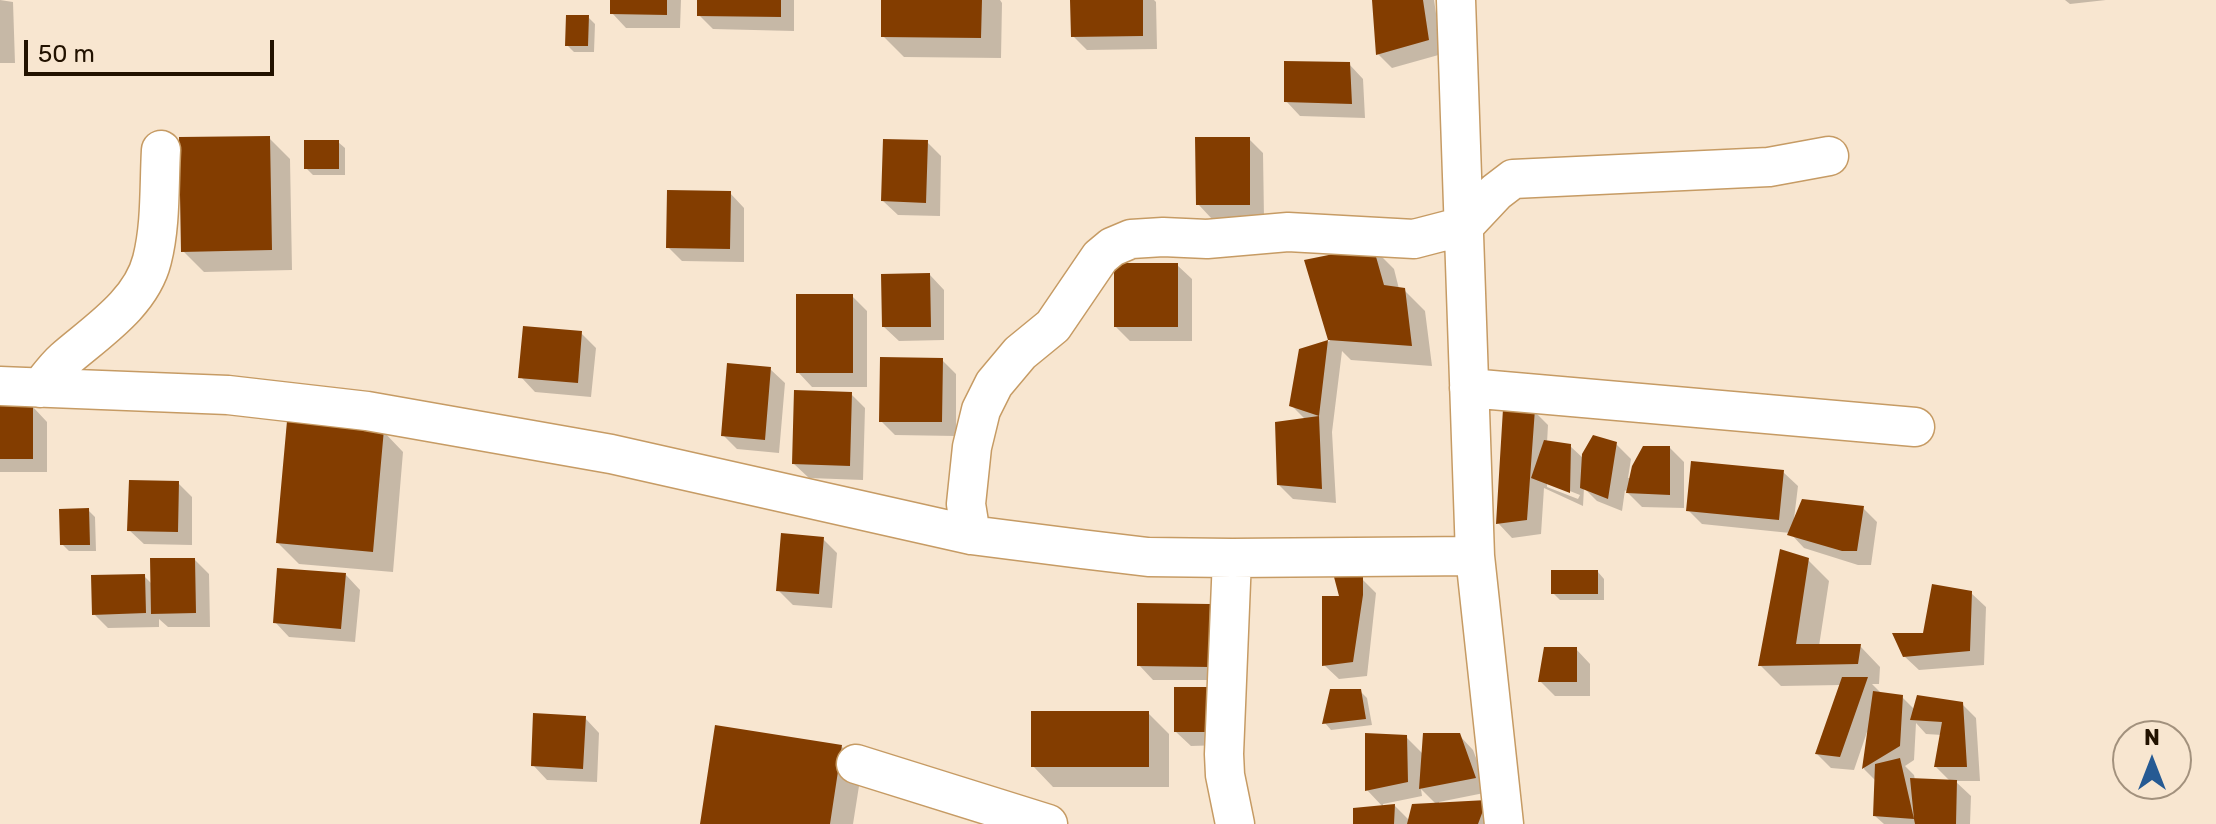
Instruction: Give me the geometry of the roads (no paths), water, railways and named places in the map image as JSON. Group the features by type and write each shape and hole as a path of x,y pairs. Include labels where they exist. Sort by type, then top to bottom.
{"street":[{"path":"1456,0 1475,556 1504,824"},
{"path":"40,388 62,362 124,306 140,287 152,262 161,150"},
{"path":"971,535 966,504 972,447 981,410 994,384 1020,353 1053,326 1100,257 1112,247 1131,239 1207,239 1288,232 1414,239 1464,226 1513,179 1769,167 1829,156"},
{"path":"0,386 228,395 367,411 611,454 971,535 1148,557 1475,556"},
{"path":"1469,388 1915,427"},
{"path":"1232,558 1224,754 1235,824"},
{"path":"856,764 1048,824"}]}
